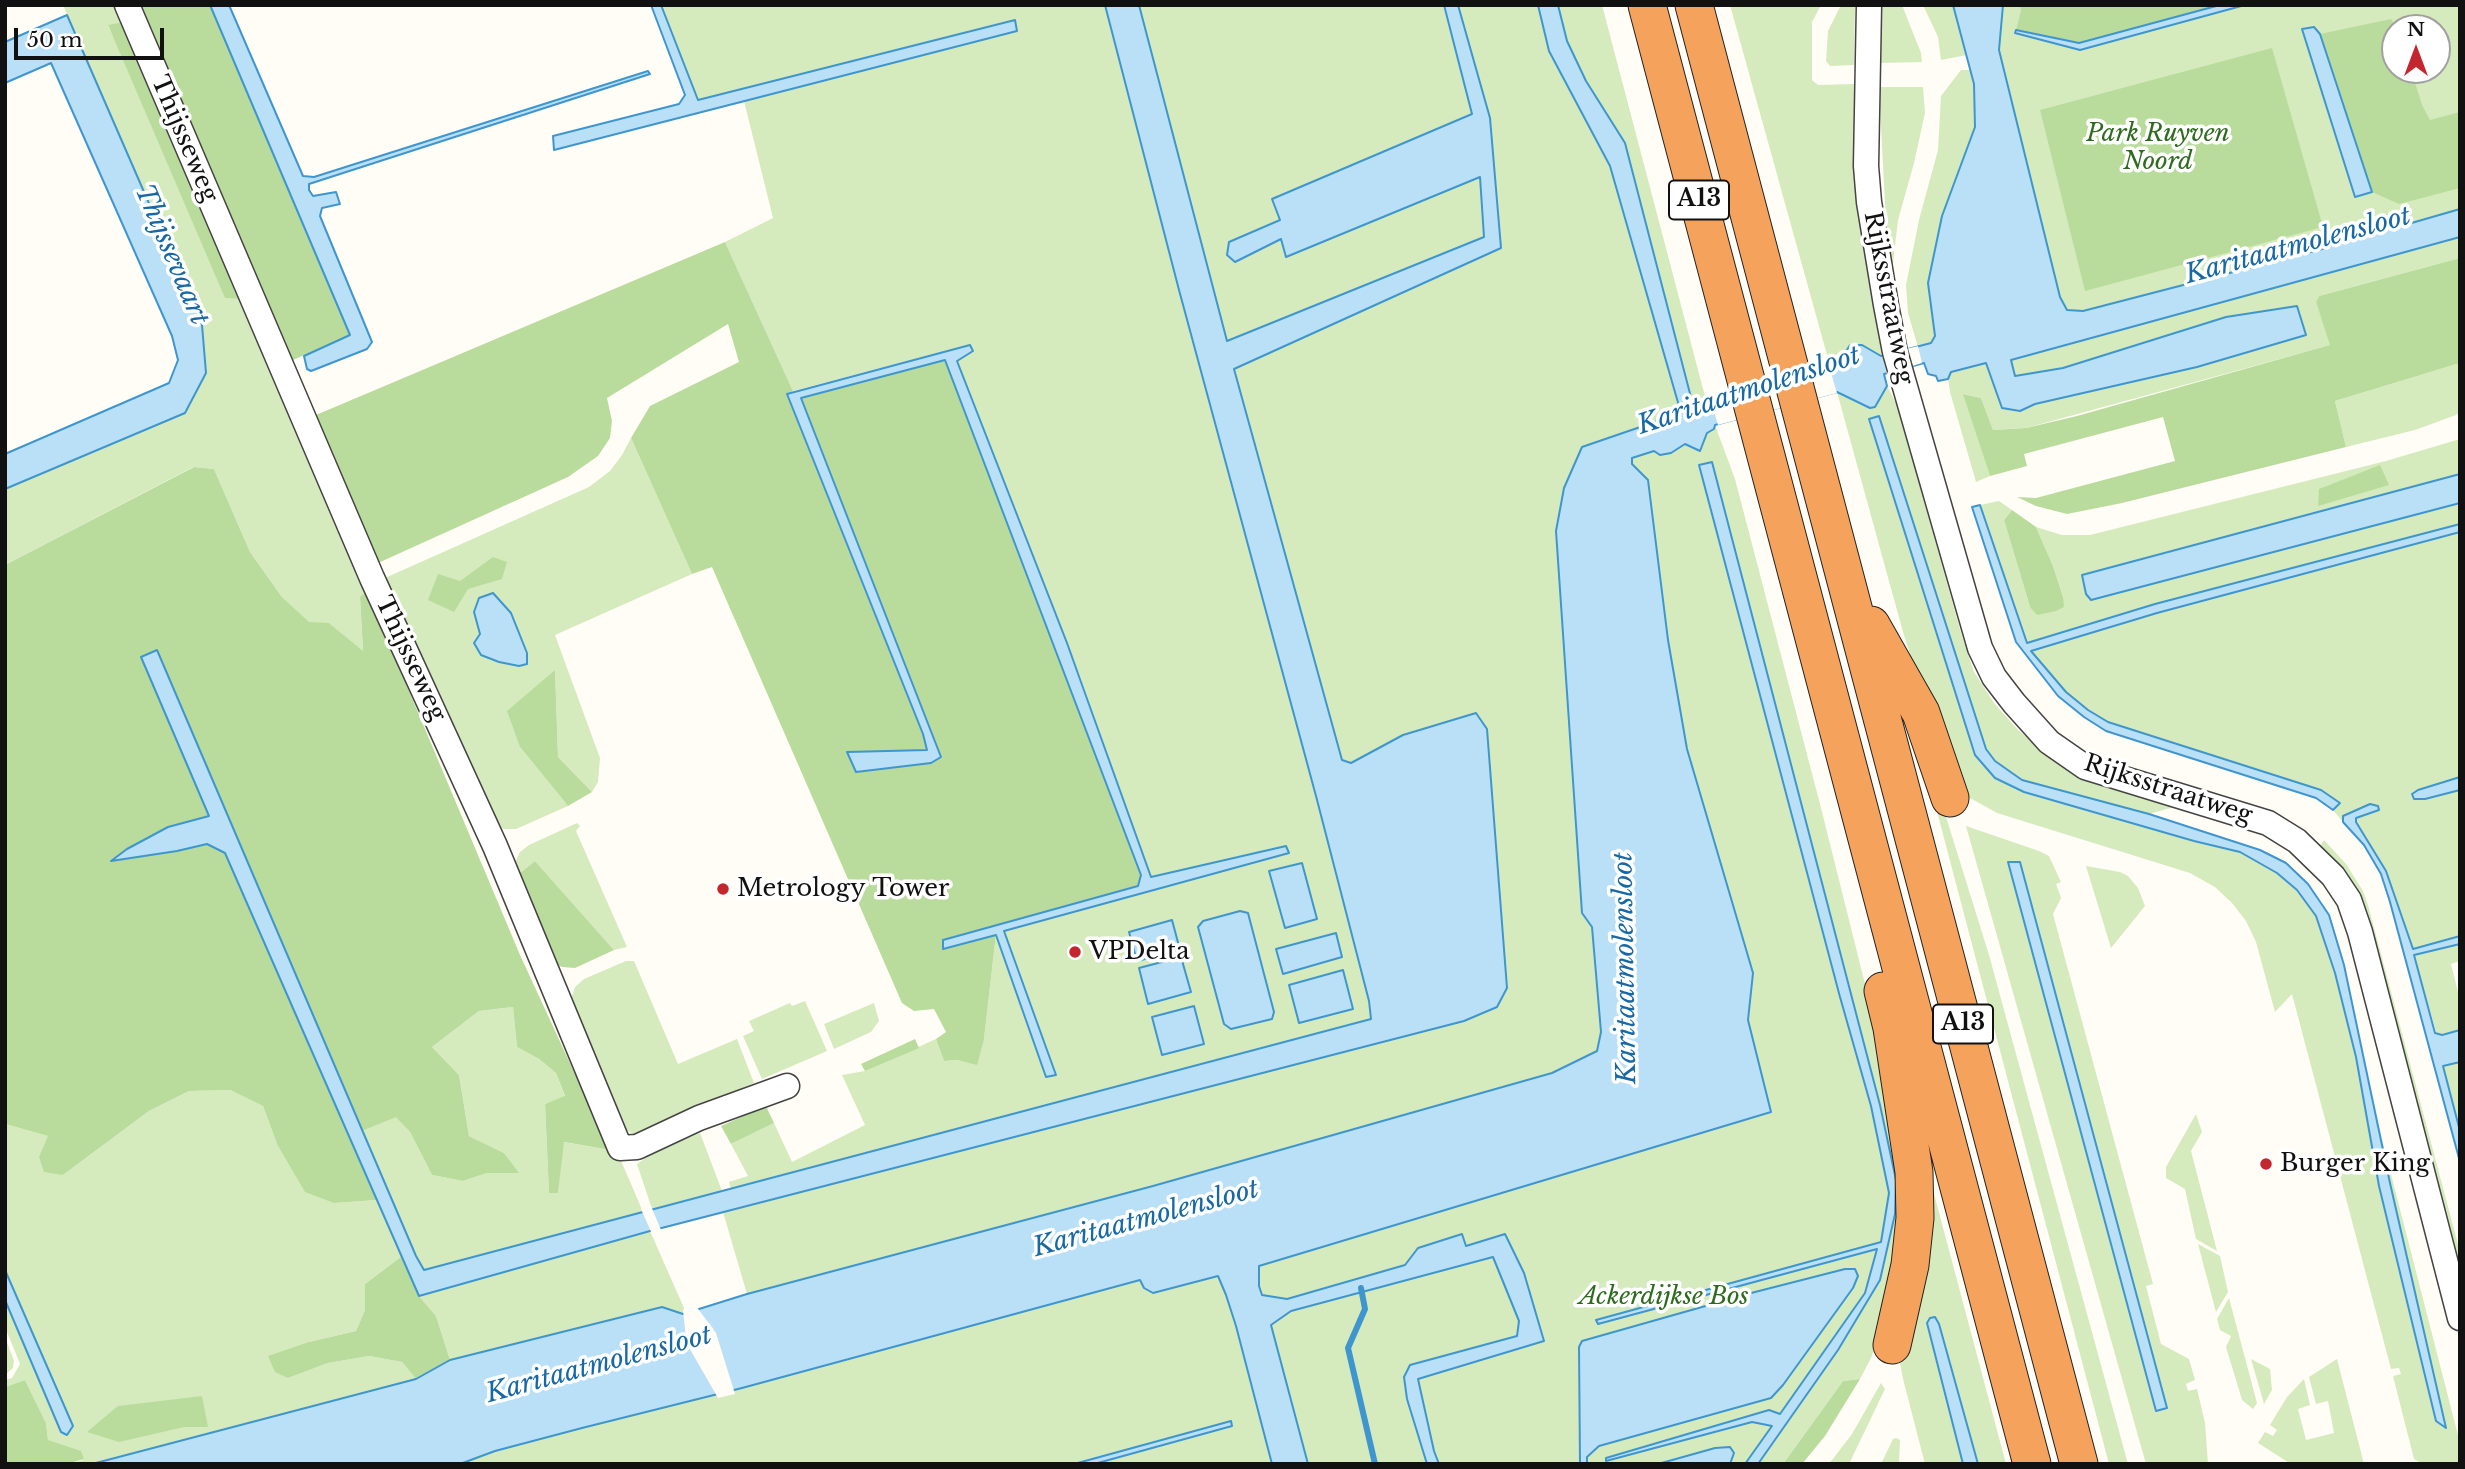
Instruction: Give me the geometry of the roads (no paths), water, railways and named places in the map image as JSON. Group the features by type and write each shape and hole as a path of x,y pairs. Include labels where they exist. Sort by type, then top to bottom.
{"highway":[{"name":"A13","path":"1647,5 2032,1464"},
{"name":"A13","path":"1694,5 2079,1464"},
{"name":"A13","path":"1847,583 1922,713 1950,798"},
{"name":"A13","path":"1840,735 1858,896 1892,1028 1914,1172 1915,1218 1910,1265 1892,1345"}],"street":[{"name":"Thijsseweg","path":"127,5 372,578 495,846 620,1148 637,1147 699,1118 788,1086"},
{"name":"Rijksstraatweg","path":"1869,5 1866,166 1869,202 1897,361 1980,648 1994,677 2014,703 2049,742 2085,767 2268,823 2312,853 2341,887 2360,932 2460,1318"}],"water":[{"path":"210,5 229,5 303,176 314,177 648,71 650,74 309,184 313,196 336,192 340,204 322,208 320,216 372,342 367,349 311,371 307,369 304,356 350,335"},
{"path":"651,5 661,5 698,100 1015,20 1017,31 554,150 553,136 679,104 685,95"},
{"path":"1105,5 1139,5 1227,341 1484,237 1480,177 1286,257 1281,239 1235,262 1227,255 1229,242 1280,220 1272,199 1472,114 1444,5 1458,5 1490,118 1501,248 1234,369 1342,760 1351,763 1403,735 1476,713 1487,729 1507,988 1497,1007 1464,1021 650,1231 419,1296 225,853 207,844 111,861 127,849 168,827 209,816 141,657 157,650 424,1270 1371,1019 1369,1001 1316,796"},
{"name":"Karitaatmolensloot","path":"1538,5 1558,5 1567,41 1586,81 1625,143 1694,409 1836,372 1835,369 1850,345 1862,345 1881,356 1931,343 1935,336 1928,283 1942,216 1975,127 1974,84 1953,5 2003,5 1999,50 2060,297 2067,310 2083,311 2326,248 2355,237 2364,223 2392,214 2408,224 2460,209 2460,237 2011,360 2015,376 2063,368 2226,317 2297,306 2306,335 2197,367 2035,404 2020,411 2002,408 1986,363 1951,372 1948,379 1938,381 1936,376 1928,374 1924,363 1884,374 1887,386 1875,407 1870,408 1837,392 1715,425 1714,429 1707,433 1700,451 1685,444 1671,453 1660,455 1654,451 1632,458 1632,464 1648,480 1668,640 1687,749 1753,973 1748,1020 1771,1112 1259,1266 1262,1295 1287,1299 1405,1265 1418,1248 1462,1234 1466,1246 1505,1234 1524,1273 1544,1341 1418,1379 1439,1464 1427,1464 1407,1399 1404,1377 1410,1365 1517,1336 1519,1321 1493,1257 1291,1311 1271,1325 1308,1464 1272,1464 1236,1326 1218,1276 1153,1293 1144,1288 1140,1280 742,1388 495,1451 460,1464 92,1464 416,1379 450,1360 662,1307 683,1314 747,1294 1153,1186 1552,1073 1597,1051 1601,1032 1592,927 1582,913 1556,531 1564,488 1582,447 1681,413 1610,166 1549,51"},
{"path":"2220,5 2245,5 2080,50 2015,33 2016,30 2079,43"},
{"name":"Thijssevaart","path":"67,15 202,325 206,373 185,413 5,489 5,454 169,383 178,360 172,336 51,63 5,83 5,42"},
{"path":"2314,27 2320,34 2372,192 2355,197 2302,29"},
{"path":"970,345 973,351 957,361 1067,643 1151,877 1286,846 1289,853 1004,931 1056,1075 1046,1077 996,935 943,949 943,940 1138,886 1141,875 945,360 801,398 941,757 931,763 856,772 847,752 927,750 923,734 787,394"},
{"path":"1879,416 1986,749 1995,761 2022,780 2149,814 2260,850 2286,863 2308,884 2329,915 2344,965 2446,1428 2436,1421 2379,1186 2356,1057 2335,973 2316,916 2297,890 2277,873 2240,852 2024,792 1995,778 1975,755 1869,419"},
{"path":"1712,462 1880,1105 1896,1180 1895,1214 1880,1280 1838,1350 1758,1464 1745,1464 1772,1426 1752,1422 1606,1461 1606,1458 1769,1410 1780,1414 1865,1293 1877,1249 1598,1324 1596,1320 1881,1242 1889,1193 1871,1106 1699,465"},
{"path":"2460,474 2460,503 2091,600 2086,594 2082,575"},
{"path":"1980,505 2027,643 2155,604 2460,524 2460,532 2157,613 2031,651 2066,692 2108,722 2321,790 2340,803 2333,810 2316,798 2106,731 2058,696 2016,642 1972,507"},
{"path":"493,593 511,613 527,653 527,664 519,666 481,655 474,643 480,634 474,612 479,598"},
{"path":"2460,777 2460,790 2425,799 2414,799 2412,794 2418,790"},
{"path":"2370,804 2378,806 2379,810 2356,818 2356,822 2386,871 2413,949 2460,936 2460,944 2414,955 2435,1033 2442,1035 2460,1030 2460,1062 2443,1066 2460,1131 2460,1162 2381,874 2364,845 2343,822 2343,816"},
{"path":"2008,862 2020,862 2167,1408 2156,1411"},
{"path":"1302,863 1317,919 1285,928 1269,871"},
{"path":"1240,911 1248,913 1274,1012 1272,1019 1231,1029 1224,1024 1198,927 1203,921"},
{"path":"1172,920 1180,950 1137,961 1129,932"},
{"path":"1336,933 1342,957 1283,974 1276,949"},
{"path":"1181,957 1191,992 1148,1004 1139,968"},
{"path":"1343,970 1353,1009 1299,1023 1289,985"},
{"path":"1194,1006 1204,1044 1162,1055 1152,1017"},
{"path":"1845,1269 1855,1269 1858,1276 1853,1288 1771,1398 1599,1446 1587,1457 1587,1464 1580,1464 1579,1347 1582,1341"},
{"path":"5,1270 73,1426 67,1435 61,1432 5,1300"},
{"path":"1935,1317 1978,1464 1963,1464 1927,1323 1930,1318"},
{"path":"1231,1421 1232,1426 1094,1464 1074,1464"},
{"path":"1730,1447 1734,1453 1730,1464 1658,1464 1715,1448"}],"waterway":[{"path":"1361,1288 1365,1309 1348,1348 1375,1464"}],"place":[{"name":"Metrology Tower","path":"723,889"},
{"name":"VPDelta","path":"1075,952"},
{"name":"Burger King","path":"2266,1164"}],"park label":[{"name":"Park Ruyven Noord","path":"2158,148"},
{"name":"Ackerdijkse Bos","path":"1664,1297"}]}
